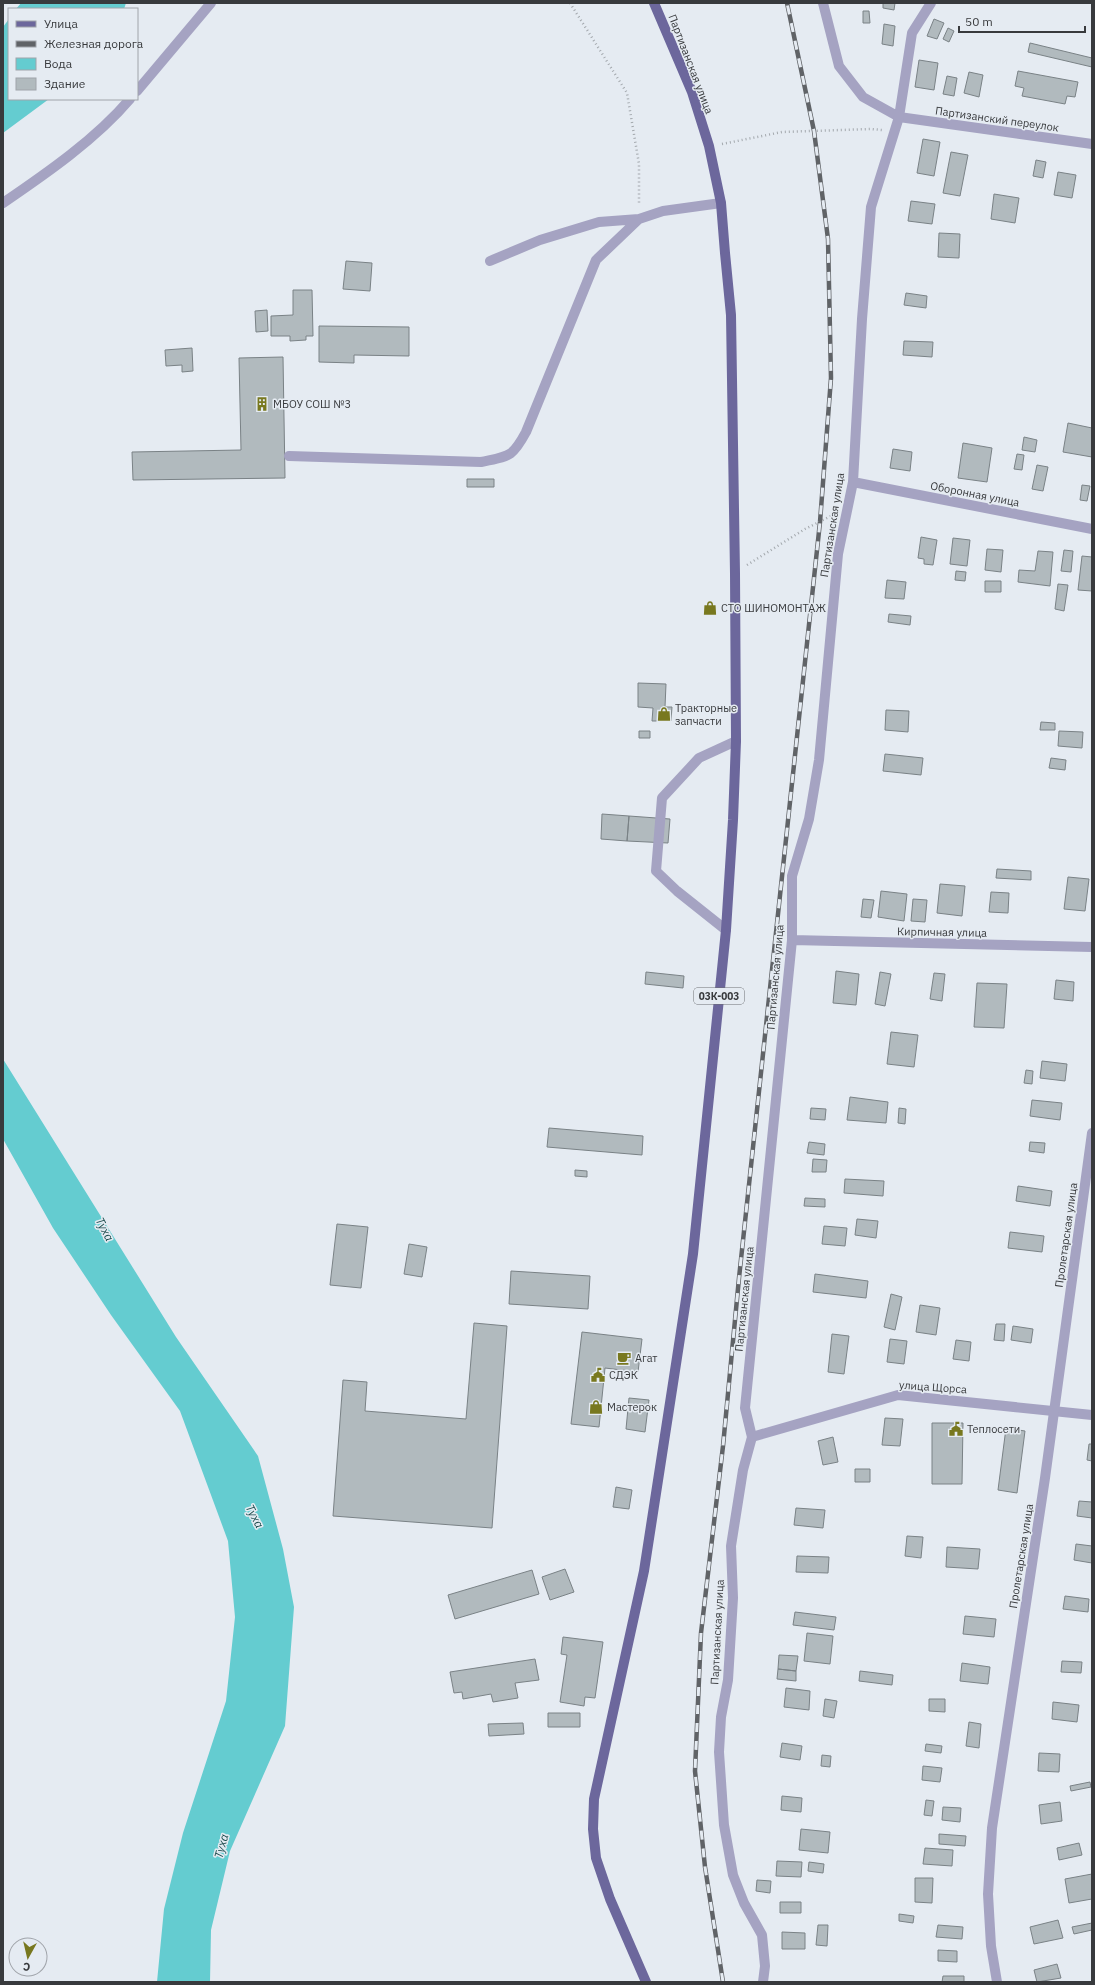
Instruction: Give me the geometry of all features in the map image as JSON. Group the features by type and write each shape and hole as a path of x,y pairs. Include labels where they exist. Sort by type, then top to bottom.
{"main road":[{"name":"Партизанская улица","path":"646,1982 610,1899 596,1858 593,1829 594,1799 644,1571 689,1278 726,930 736,741 736,573 731,315 721,203 709,146 692,92 654,3"}],"street":[{"path":"138,90 210,3"},
{"path":"823,3 839,66 863,97 899,116"},
{"name":"Партизанская улица","path":"763,1982 765,1966 762,1935 744,1903 733,1875 724,1825 719,1752 721,1717 728,1680 733,1598 731,1546 743,1470 752,1437 745,1408 792,940 792,876 809,819 819,760 838,554 853,482 862,319 871,206 899,116 912,32 931,3"},
{"path":"3,203 58,164 116,115 129,100"},
{"name":"Партизанский переулок","path":"899,116 1092,144"},
{"path":"490,261 540,240 592,225 639,219 662,211 721,203"},
{"path":"289,456 481,462 504,457 516,450 526,432 596,260 639,219"},
{"name":"Оборонная улица","path":"853,482 1092,529"},
{"path":"726,930 677,891 656,871 662,798 698,758 736,741"},
{"name":"Кирпичная улица","path":"792,940 1092,948"},
{"name":"Пролетарская улица","path":"997,1982 991,1946 988,1894 992,1828 1054,1410 1092,1134"},
{"name":"улица Щорса","path":"752,1437 898,1395 1092,1415"}],"path":[{"path":"570,3 627,93 639,164 639,219"},
{"path":"709,146 782,132 871,129 894,132"},
{"path":"736,573 805,529 847,507"}],"water":[{"path":"21,3 126,3 124,8 17,8"},
{"path":"8,20 8,100 48,100 3,133 3,27"},
{"name":"Туха","path":"3,1059 176,1337 258,1456 283,1549 294,1607 285,1726 230,1851 211,1930 210,1982 157,1982 164,1909 183,1833 226,1701 235,1617 228,1541 180,1411 111,1315 53,1228 3,1139"}],"building":[{"path":"883,3 895,3 894,10 883,8"},
{"path":"863,11 869,11 870,23 863,23"},
{"path":"934,19 944,23 937,39 927,36"},
{"path":"884,24 895,26 893,46 882,44"},
{"path":"948,28 954,31 949,42 943,39"},
{"path":"1030,43 1092,58 1092,67 1028,52"},
{"path":"919,60 938,63 934,90 915,87"},
{"path":"1018,71 1078,82 1075,97 1067,96 1065,104 1022,96 1024,88 1015,86"},
{"path":"969,72 983,75 979,97 964,93"},
{"path":"947,76 957,78 954,96 943,94"},
{"path":"923,139 940,142 934,176 917,173"},
{"path":"951,152 968,155 960,196 943,193"},
{"path":"1036,160 1046,162 1043,178 1033,176"},
{"path":"1058,172 1076,175 1072,198 1054,195"},
{"path":"994,194 1019,198 1015,223 991,219"},
{"path":"911,201 935,204 932,224 908,221"},
{"path":"939,233 960,234 959,258 938,257"},
{"path":"346,261 372,263 370,291 343,289"},
{"path":"293,290 312,290 313,336 306,336 306,340 290,341 290,336 271,336 271,316 293,315"},
{"path":"906,293 927,296 926,308 904,305"},
{"path":"267,310 268,331 256,332 255,311"},
{"path":"319,326 409,327 409,356 354,355 354,363 319,362"},
{"path":"904,341 933,342 932,357 903,355"},
{"path":"192,348 193,371 182,372 182,365 166,366 165,350"},
{"name":"МБОУ СОШ №3","path":"283,357 285,478 133,480 132,452 241,450 239,358"},
{"path":"1068,423 1092,428 1092,457 1063,452"},
{"path":"1024,437 1037,440 1035,452 1022,450"},
{"path":"963,443 992,448 987,482 958,478"},
{"path":"893,449 912,452 910,471 890,468"},
{"path":"1017,454 1024,455 1022,470 1014,469"},
{"path":"1037,465 1048,467 1043,491 1032,489"},
{"path":"467,479 494,479 494,487 467,487"},
{"path":"1082,485 1090,486 1087,501 1080,500"},
{"path":"921,537 937,540 933,565 924,564 924,559 918,558"},
{"path":"953,538 970,540 967,566 950,564"},
{"path":"987,549 1003,550 1001,572 985,570"},
{"path":"1064,550 1073,551 1071,572 1061,571"},
{"path":"1038,551 1053,552 1050,586 1018,582 1019,570 1035,571"},
{"path":"1082,556 1092,557 1092,591 1078,590"},
{"path":"956,571 966,572 965,581 955,580"},
{"path":"887,580 906,582 904,599 885,598"},
{"path":"985,581 1001,581 1001,592 985,592"},
{"path":"1058,584 1068,585 1064,611 1055,609"},
{"path":"889,614 911,616 910,625 888,622"},
{"path":"638,683 666,684 665,707 672,707 671,721 652,721 653,708 638,707"},
{"path":"886,710 909,711 908,732 885,730"},
{"path":"1041,722 1055,723 1055,730 1040,730"},
{"path":"639,731 650,731 650,738 639,738"},
{"path":"1059,731 1083,732 1082,748 1058,746"},
{"path":"885,754 923,758 921,775 883,771"},
{"path":"1051,758 1066,760 1065,770 1049,768"},
{"path":"602,814 629,816 627,841 601,839"},
{"path":"629,816 670,819 668,843 627,841"},
{"path":"997,869 1031,871 1031,880 996,878"},
{"path":"1068,877 1089,879 1085,911 1064,909"},
{"path":"940,884 965,886 962,916 937,913"},
{"path":"881,891 907,894 904,921 878,917"},
{"path":"991,892 1009,893 1008,913 989,912"},
{"path":"863,899 874,900 871,918 861,917"},
{"path":"913,899 927,900 925,922 911,921"},
{"path":"836,971 859,974 856,1005 833,1003"},
{"path":"646,972 684,976 683,988 645,984"},
{"path":"880,972 891,974 885,1006 875,1004"},
{"path":"934,973 945,974 942,1001 930,999"},
{"path":"1056,980 1074,982 1073,1001 1054,999"},
{"path":"977,983 1007,984 1004,1028 974,1027"},
{"path":"891,1032 918,1035 914,1067 887,1064"},
{"path":"1042,1061 1067,1064 1065,1081 1040,1078"},
{"path":"1026,1070 1033,1071 1032,1084 1024,1083"},
{"path":"850,1097 888,1102 886,1123 847,1120"},
{"path":"1032,1100 1062,1103 1060,1120 1030,1116"},
{"path":"811,1108 826,1109 825,1120 810,1119"},
{"path":"899,1108 906,1109 905,1124 898,1123"},
{"path":"549,1128 643,1136 642,1155 547,1147"},
{"path":"809,1142 825,1144 824,1155 807,1153"},
{"path":"1030,1142 1045,1143 1044,1153 1029,1151"},
{"path":"813,1159 827,1160 826,1172 812,1172"},
{"path":"575,1170 587,1171 587,1177 575,1176"},
{"path":"845,1179 884,1181 883,1196 844,1193"},
{"path":"1018,1186 1052,1191 1050,1206 1016,1201"},
{"path":"805,1198 825,1199 825,1207 804,1206"},
{"path":"857,1219 878,1221 876,1238 855,1235"},
{"path":"337,1224 368,1227 361,1288 330,1285"},
{"path":"824,1226 847,1228 845,1246 822,1244"},
{"path":"1010,1232 1044,1236 1042,1252 1008,1248"},
{"path":"409,1244 427,1247 422,1277 404,1274"},
{"path":"511,1271 590,1276 588,1309 509,1304"},
{"path":"815,1274 868,1281 866,1298 813,1292"},
{"path":"891,1294 902,1297 895,1330 884,1327"},
{"path":"920,1305 940,1308 936,1335 916,1332"},
{"path":"474,1323 507,1326 492,1528 333,1516 343,1380 367,1382 365,1411 466,1419"},
{"path":"996,1324 1005,1324 1004,1341 994,1340"},
{"path":"1013,1326 1033,1329 1031,1343 1011,1340"},
{"path":"582,1332 642,1339 638,1372 605,1368 599,1427 571,1424"},
{"path":"832,1334 849,1336 844,1374 828,1372"},
{"path":"890,1339 907,1341 904,1364 887,1362"},
{"path":"956,1340 971,1342 969,1361 953,1359"},
{"path":"629,1398 649,1400 645,1432 626,1429"},
{"path":"885,1418 903,1419 900,1446 882,1445"},
{"path":"932,1423 963,1423 962,1484 932,1484"},
{"path":"1006,1428 1025,1431 1017,1493 998,1490"},
{"path":"833,1437 838,1462 823,1465 818,1441"},
{"path":"1089,1444 1092,1444 1092,1461 1087,1460"},
{"path":"855,1469 870,1469 870,1482 855,1482"},
{"path":"616,1487 632,1490 629,1509 613,1507"},
{"path":"1079,1501 1092,1502 1092,1518 1077,1516"},
{"path":"796,1508 825,1510 823,1528 794,1525"},
{"path":"907,1536 923,1537 921,1558 905,1556"},
{"path":"1076,1544 1092,1546 1092,1563 1074,1560"},
{"path":"947,1547 980,1549 978,1569 946,1567"},
{"path":"797,1556 829,1557 828,1573 796,1572"},
{"path":"565,1569 574,1592 550,1600 542,1577"},
{"path":"532,1570 539,1594 455,1619 448,1595"},
{"path":"1065,1596 1089,1599 1088,1612 1063,1609"},
{"path":"795,1612 836,1617 834,1630 793,1625"},
{"path":"965,1616 996,1619 994,1637 963,1634"},
{"path":"807,1633 833,1636 830,1664 804,1661"},
{"path":"563,1637 603,1642 595,1698 585,1697 584,1706 560,1702 567,1655 561,1654"},
{"path":"779,1655 798,1656 796,1671 778,1669"},
{"path":"535,1659 539,1680 515,1683 518,1698 493,1702 491,1694 463,1699 462,1692 454,1693 450,1672"},
{"path":"1062,1661 1082,1662 1081,1673 1061,1672"},
{"path":"962,1663 990,1667 988,1684 960,1681"},
{"path":"778,1669 796,1671 796,1681 777,1679"},
{"path":"860,1671 893,1675 892,1685 859,1681"},
{"path":"786,1688 810,1691 809,1710 784,1707"},
{"path":"825,1699 837,1701 834,1718 823,1716"},
{"path":"929,1699 945,1699 945,1712 929,1711"},
{"path":"1053,1702 1079,1705 1077,1722 1052,1719"},
{"path":"548,1713 580,1713 580,1727 548,1727"},
{"path":"969,1722 981,1724 979,1748 966,1746"},
{"path":"523,1723 524,1734 489,1736 488,1724"},
{"path":"782,1743 802,1746 800,1760 780,1757"},
{"path":"926,1744 942,1746 941,1753 925,1751"},
{"path":"1039,1753 1060,1754 1059,1772 1038,1771"},
{"path":"822,1755 831,1756 830,1767 821,1766"},
{"path":"923,1766 942,1768 940,1782 922,1780"},
{"path":"1090,1782 1091,1787 1071,1791 1070,1786"},
{"path":"782,1796 802,1798 801,1812 781,1810"},
{"path":"926,1800 934,1801 932,1816 924,1815"},
{"path":"1060,1802 1062,1821 1041,1824 1039,1805"},
{"path":"943,1807 961,1808 960,1822 942,1820"},
{"path":"801,1829 830,1832 828,1853 799,1850"},
{"path":"939,1834 966,1836 965,1846 939,1844"},
{"path":"1079,1843 1082,1855 1059,1860 1057,1848"},
{"path":"925,1848 953,1850 952,1866 923,1864"},
{"path":"777,1861 802,1862 801,1877 776,1876"},
{"path":"809,1862 824,1864 823,1873 808,1871"},
{"path":"1092,1874 1092,1899 1069,1903 1065,1879"},
{"path":"915,1878 933,1878 932,1903 915,1902"},
{"path":"757,1880 771,1881 770,1893 756,1891"},
{"path":"780,1902 801,1902 801,1913 780,1913"},
{"path":"899,1914 914,1916 913,1923 899,1921"},
{"path":"1058,1920 1063,1938 1034,1944 1030,1927"},
{"path":"1092,1923 1092,1930 1074,1934 1072,1927"},
{"path":"818,1925 828,1925 827,1946 816,1945"},
{"path":"938,1925 963,1927 962,1939 936,1937"},
{"path":"782,1932 805,1933 805,1949 782,1949"},
{"path":"938,1950 957,1951 957,1962 938,1961"},
{"path":"1057,1964 1061,1978 1037,1982 1034,1970"},
{"path":"943,1976 964,1976 964,1982 942,1982"}],"railway":[{"path":"723,1982 705,1867 695,1771 701,1633 723,1446 739,1278 820,522 831,378 828,239 814,131 787,3"}],"place":[{"name":"МБОУ СОШ №3","path":"262,404"},
{"name":"СТО ШИНОМОНТАЖ","path":"710,608"},
{"name":"Тракторные запчасти","path":"664,714"},
{"name":"Агат","path":"624,1358"},
{"name":"СДЭК","path":"598,1375"},
{"name":"Мастерок","path":"596,1407"},
{"name":"Теплосети","path":"956,1429"}]}
